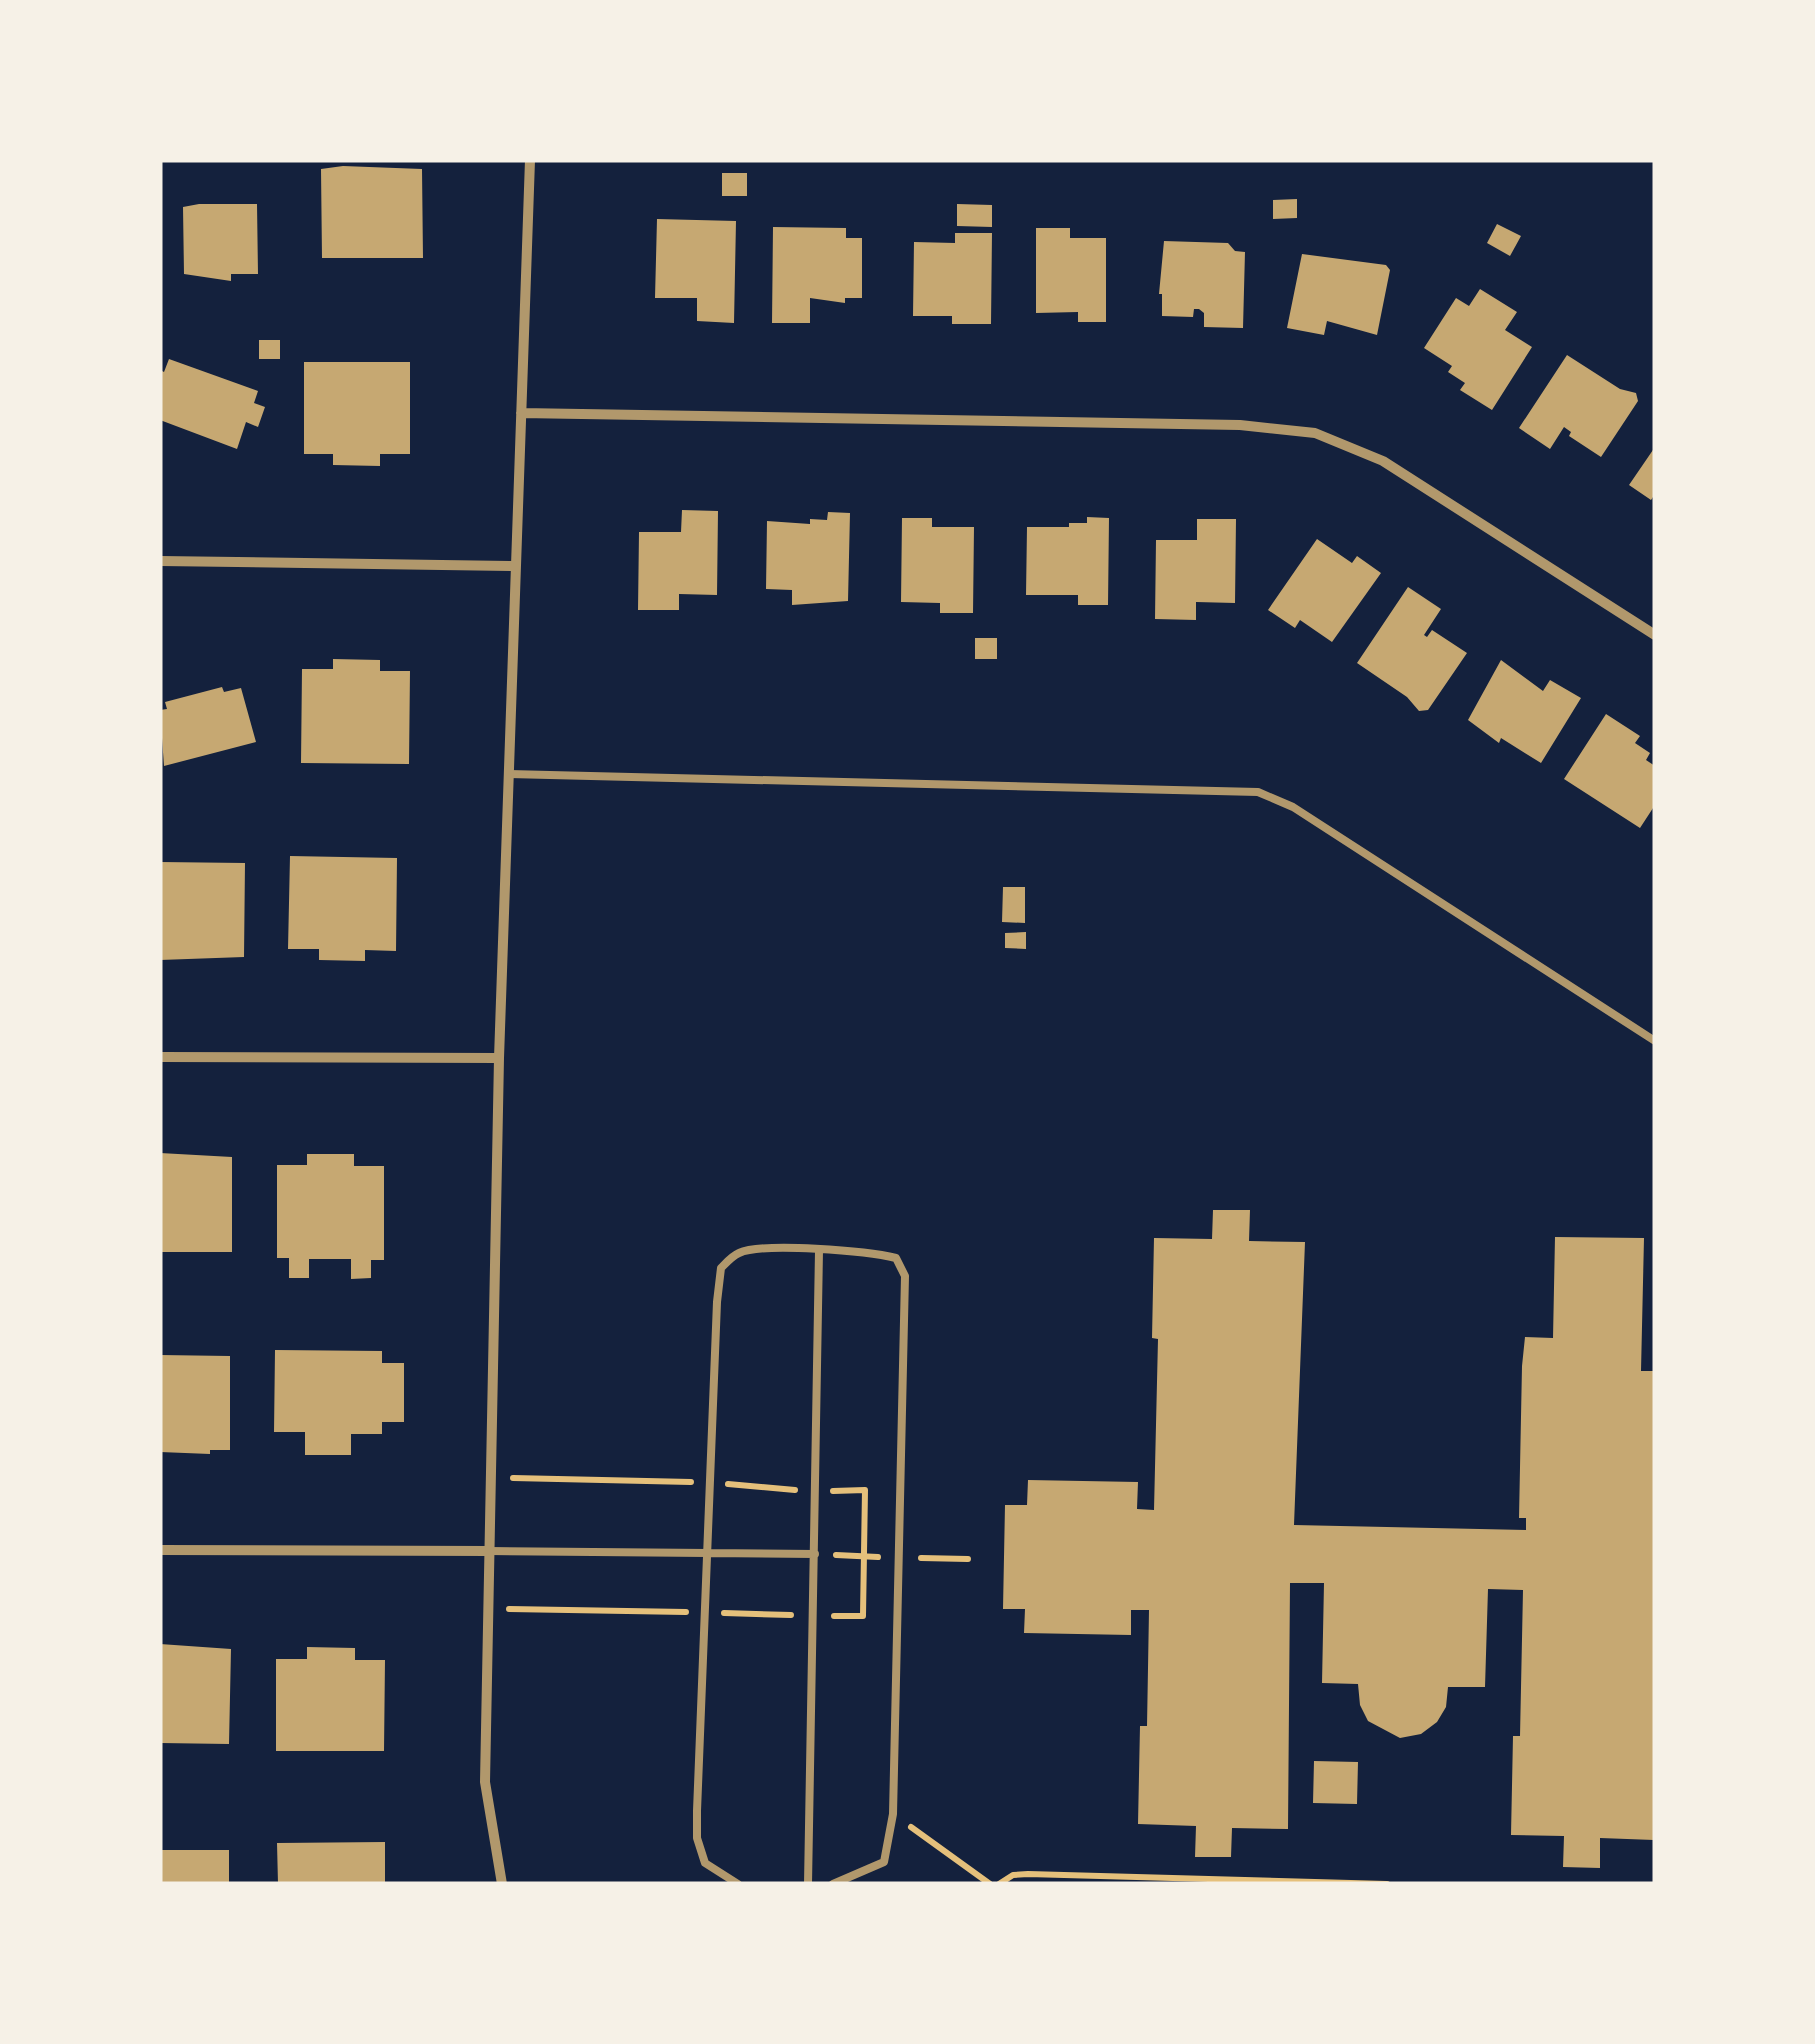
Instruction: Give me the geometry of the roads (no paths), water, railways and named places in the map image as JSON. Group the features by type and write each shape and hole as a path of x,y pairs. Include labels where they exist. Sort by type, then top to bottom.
{"street":[{"path":"502,1884 485,1782 500,1058 530,160"},
{"path":"522,413 1240,425 1315,433 1384,460 1655,635"},
{"path":"160,560 516,566"},
{"path":"160,1057 500,1058"},
{"path":"160,1550 489,1551"}],"lane":[{"path":"509,774 1258,792 1293,807 1655,1041"},
{"path":"738,1884 705,1864 697,1838 721,1268 738,1253 758,1248 867,1251 896,1258 905,1276 893,1814 884,1862 833,1884"},
{"path":"808,1884 819,1251"},
{"path":"489,1551 815,1554"}]}
